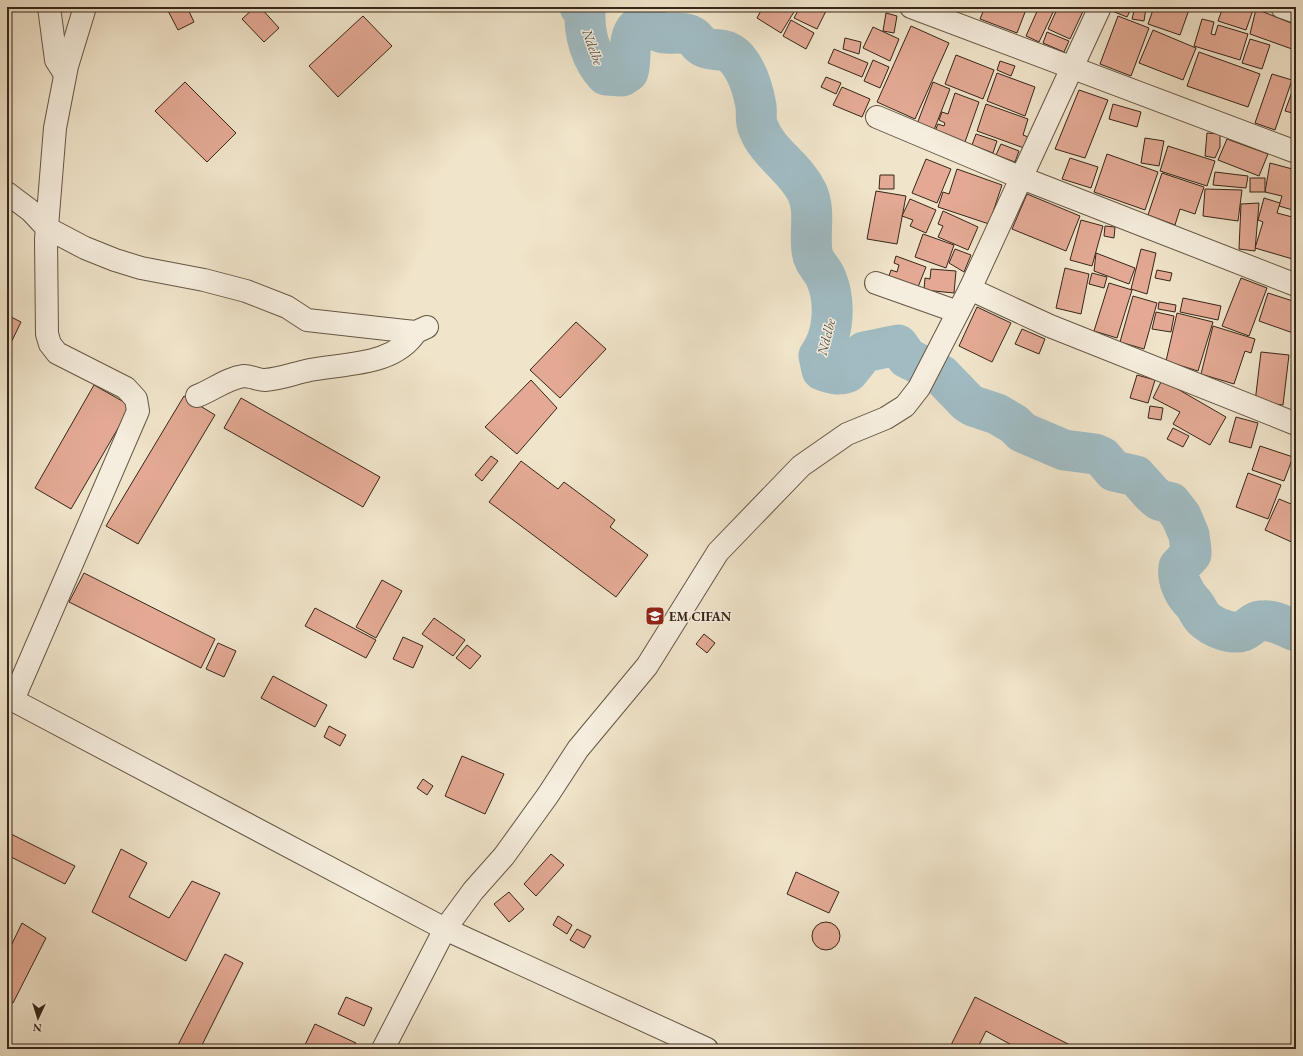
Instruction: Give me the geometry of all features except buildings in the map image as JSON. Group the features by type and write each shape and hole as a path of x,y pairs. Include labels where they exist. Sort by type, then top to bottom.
{"street":[{"path":"49,7 56,60 65,74"},
{"path":"85,7 65,74 55,128 47,228 47,334 50,344 57,353 126,388 136,399 138,411 10,698 445,929 707,1049"},
{"path":"911,7 1296,152"},
{"path":"383,1049 445,929 474,891 504,856 548,795 578,749 647,666 718,552 801,466 847,434 886,418 905,406 919,388 970,290 1100,7"},
{"path":"1282,7 1296,12"},
{"path":"877,117 1022,178 1296,286"},
{"path":"7,194 31,211 47,228 85,248 115,260 141,268 204,280 246,291 287,307 307,320 374,329 421,329 402,348 376,359 264,380 245,376 223,382 210,392 197,396"},
{"path":"876,283 958,312"},
{"path":"970,290 1050,326 1296,424"}],"waterway":[{"name":"Ndelbe","path":"580,7 585,12 587,37 592,54 606,75 622,76 628,72 632,37 637,28 644,25 661,32 683,33 690,35 708,49 728,52 741,64 752,87 756,106 757,125 762,136 774,152 796,175 810,199 812,214 811,244 813,255 826,278 832,308 832,318 828,338 819,356 822,370 835,374 845,373 848,372 864,352 898,345 907,358 941,375 967,402 973,406 997,414 1014,424 1022,432 1064,450 1095,454 1102,457 1114,471 1136,476 1159,500 1171,503 1181,516 1189,535 1191,554 1179,567 1180,582 1184,591 1203,618 1216,627 1233,632 1243,631 1259,621 1275,622 1296,631"}],"place":[{"name":"EM CIFAN","path":"655,616"}]}
